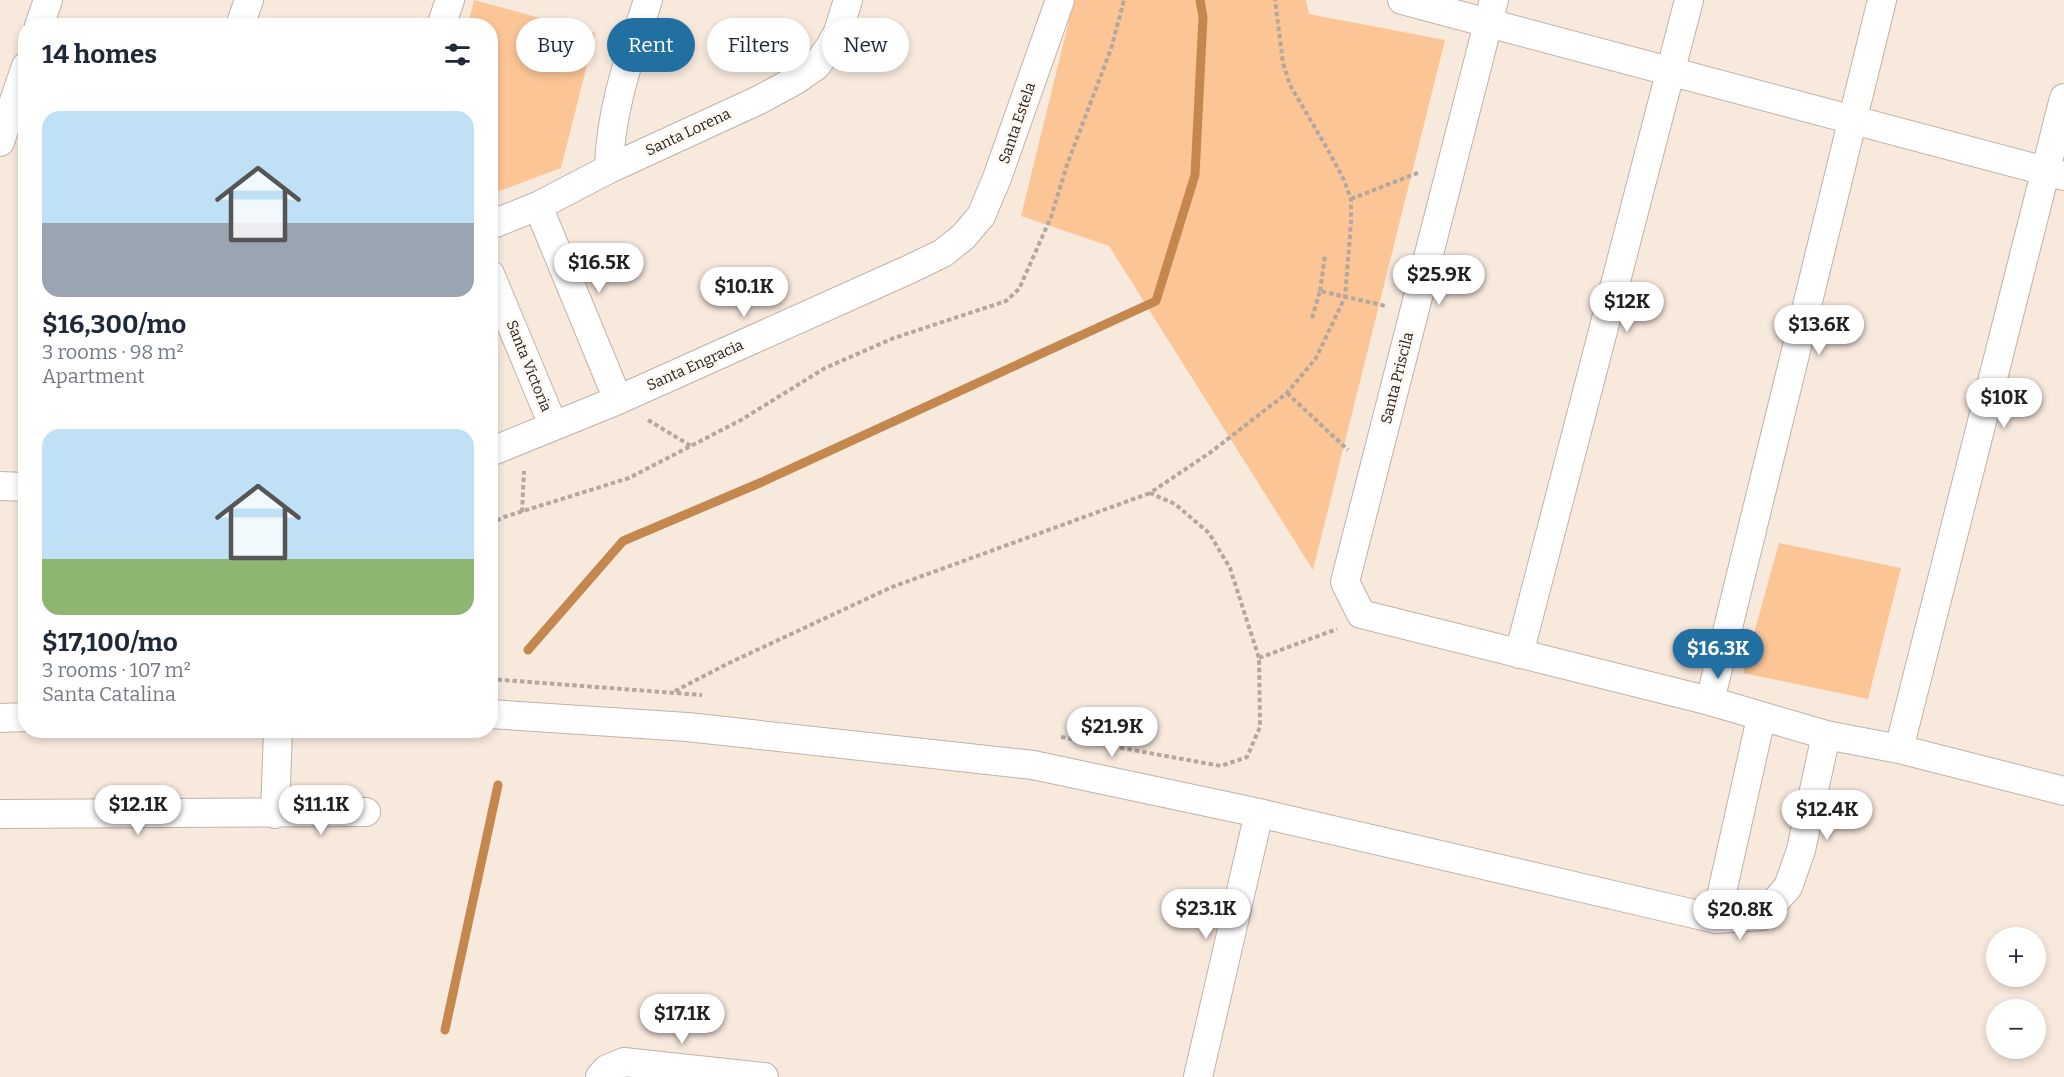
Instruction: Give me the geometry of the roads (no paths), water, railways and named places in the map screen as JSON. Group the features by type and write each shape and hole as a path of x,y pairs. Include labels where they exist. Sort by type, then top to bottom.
{"street":[{"path":"42,18 48,0"},
{"path":"243,18 249,0"},
{"path":"444,18 450,0"},
{"path":"609,169 612,122 620,87 648,0"},
{"name":"Santa Lorena","path":"498,222 538,207 609,169 759,100 794,81 816,66 829,48 838,32 848,0"},
{"name":"Santa Estela","path":"997,178 1060,0"},
{"path":"1402,0 1491,11 1671,71 2055,174"},
{"path":"1689,0 1519,654 1710,701 1761,718 1826,735 1899,749 2064,791"},
{"path":"1710,701 1882,0"},
{"name":"Santa Priscila","path":"1491,11 1345,582 1361,614 1519,654"},
{"path":"0,142 18,89"},
{"path":"1899,749 2055,174 2064,98"},
{"name":"Santa Engracia","path":"498,448 618,400 943,252 963,237 981,216 997,178"},
{"path":"538,207 618,400"},
{"name":"Santa Victoria","path":"498,293 553,425"},
{"path":"0,486 18,487"},
{"path":"498,715 687,727 1033,765 1259,813 1716,919 1762,916 1788,887 1801,850 1826,735"},
{"path":"0,718 18,717"},
{"path":"1716,919 1761,718"},
{"path":"275,814 278,738"},
{"path":"0,814 27,812 275,814 366,812"},
{"path":"1198,1077 1259,813"},
{"path":"603,1073 624,1062 764,1077"}],"waterway":[{"path":"528,650 623,541 762,482 1156,301 1195,175 1203,17 1200,0"},
{"path":"445,1030 498,785"}]}
